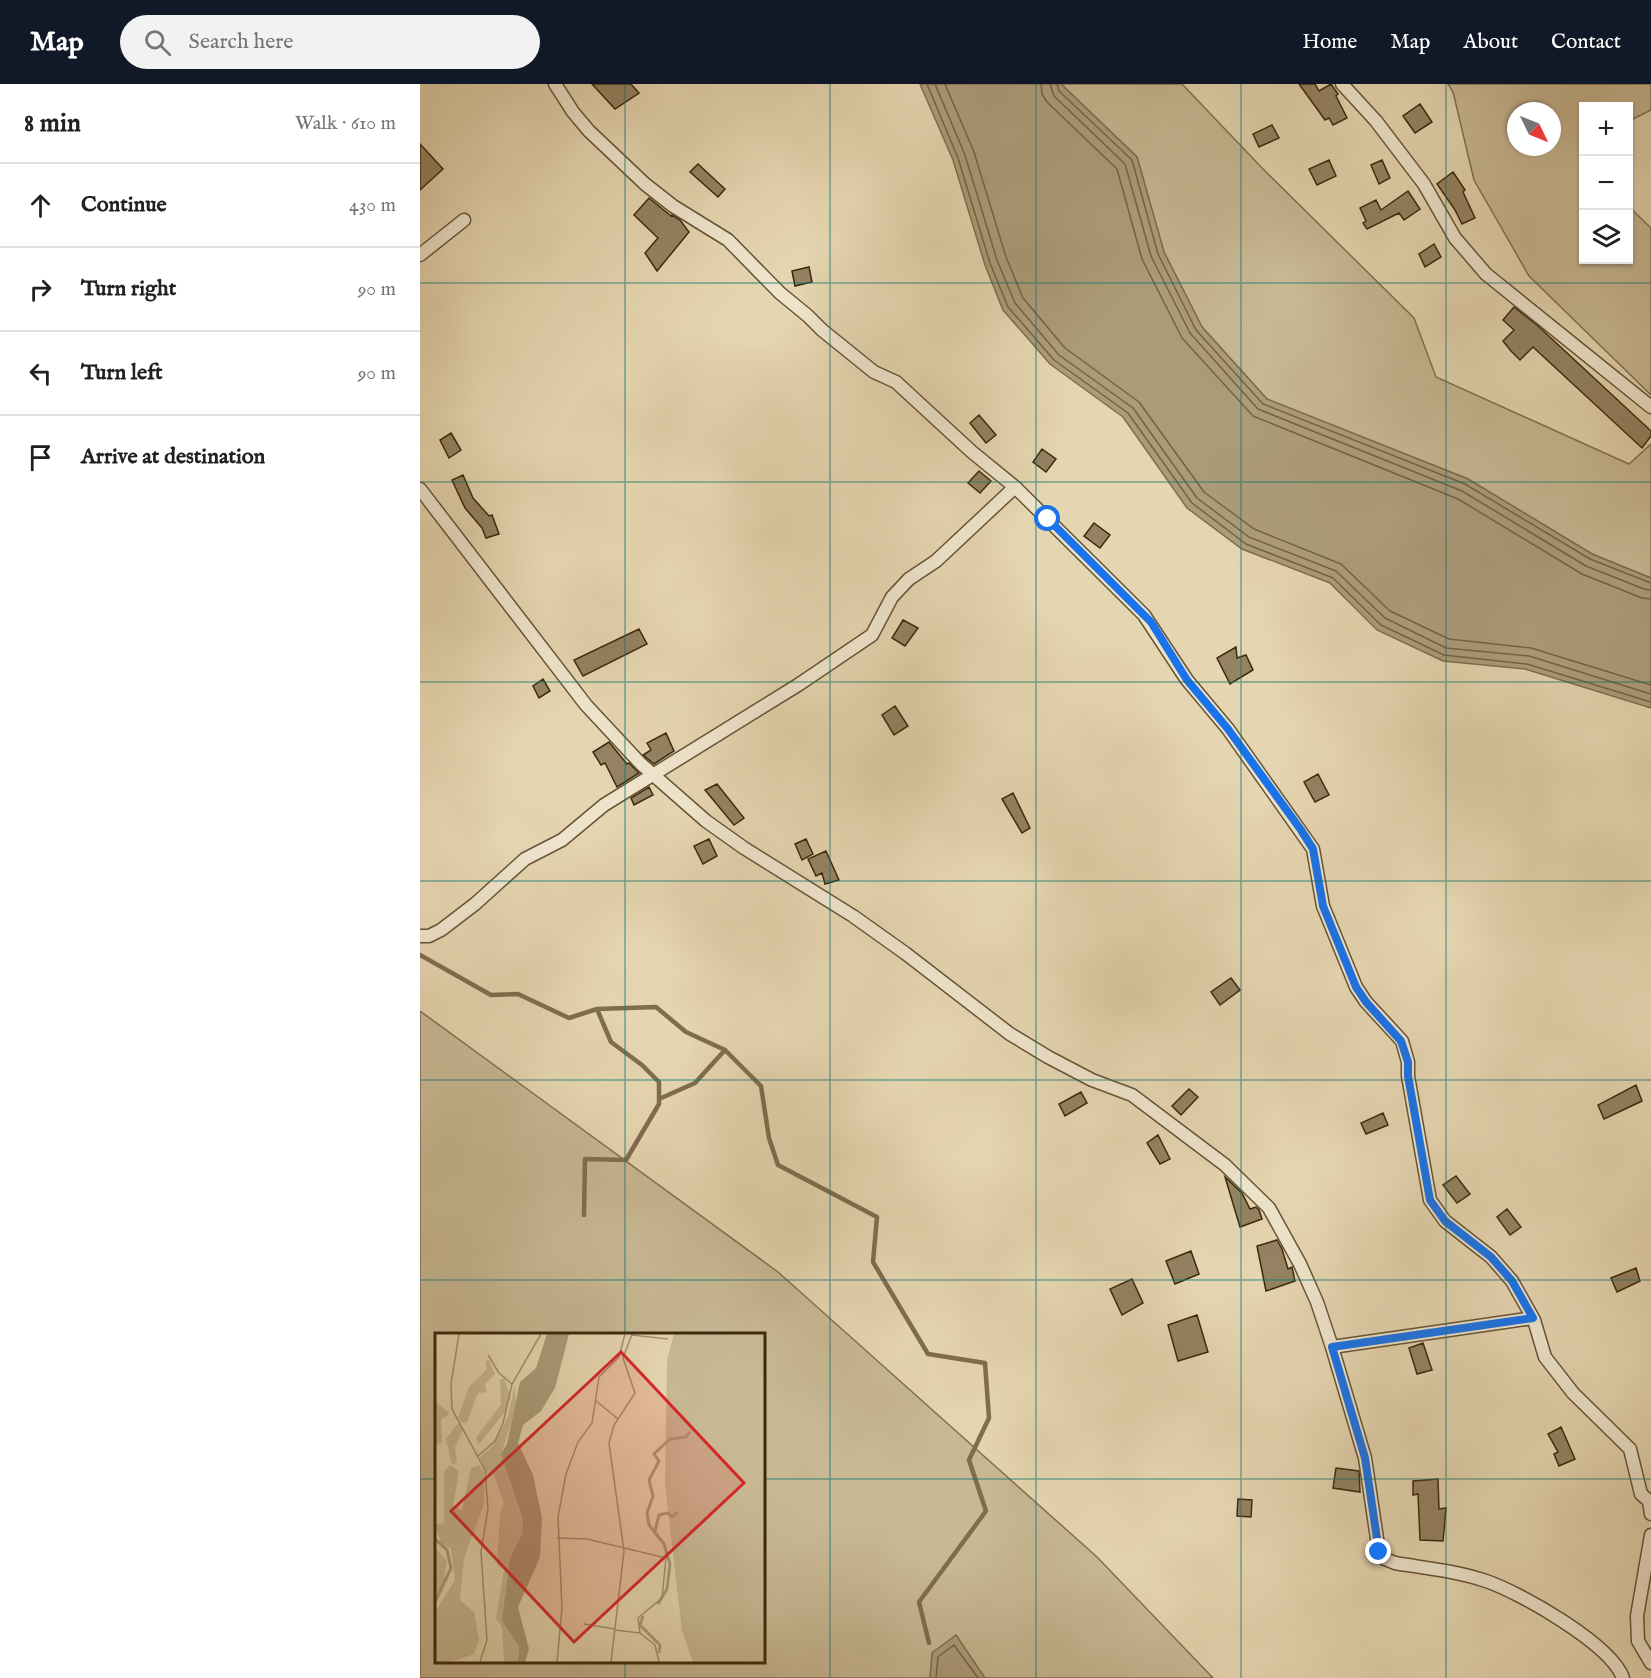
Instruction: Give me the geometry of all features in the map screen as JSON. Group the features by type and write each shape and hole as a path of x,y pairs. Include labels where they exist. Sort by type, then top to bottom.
{"street":[{"path":"555,84 573,112 589,131 645,184 673,206 728,240 780,293 822,330 874,372 896,382 972,452 1015,487 1151,622 1187,680 1228,729 1313,849 1323,906 1356,987 1366,1002 1401,1041 1408,1062 1408,1076 1430,1200 1445,1221 1491,1257 1512,1281 1533,1318 1545,1357 1573,1393 1630,1449 1641,1494 1649,1502 1651,1514"},
{"path":"1342,84 1376,120 1424,184 1455,238 1486,274 1651,407"},
{"path":"420,255 464,220"},
{"path":"420,936 429,936 441,930 475,904 525,859 562,840 604,805 798,685 872,635 892,597 909,579 936,561 1015,487"},
{"path":"420,489 581,698 653,774 706,821 744,848 853,916 1010,1034 1074,1071 1132,1095 1225,1166 1269,1208 1285,1234 1317,1302 1332,1347 1365,1458 1379,1552 1385,1559 1395,1563 1464,1574 1487,1581 1514,1594 1553,1615 1611,1658 1623,1678"},
{"path":"1332,1347 1533,1318"},
{"path":"1651,1535 1637,1616 1638,1641 1651,1663"}],"shaded area":[{"path":"1061,84 1182,84 1264,170 1414,318 1436,377 1629,464 1651,444 1651,578 1592,554 1468,479 1267,399 1202,327 1164,252 1137,157"},
{"path":"1448,84 1651,84 1651,110 1633,119 1633,102 1579,102 1579,264 1633,264 1633,211 1651,228 1651,395 1529,276 1474,180 1453,92"},
{"path":"420,1011 778,1272 1097,1557 1213,1678 420,1678"}],"water":[{"path":"920,84 1061,84 1137,157 1164,252 1202,327 1267,399 1468,479 1592,554 1651,578 1651,708 1525,669 1443,661 1377,630 1330,583 1242,549 1187,508 1123,417 1050,364 1003,310 985,265 953,160"},
{"path":"956,1635 985,1678 930,1678 932,1653"}],"building":[{"path":"592,84 631,84 639,93 615,109"},
{"path":"1299,84 1315,84 1319,91 1331,84 1338,94 1336,96 1347,118 1333,125 1329,118 1325,120"},
{"path":"1420,104 1432,122 1415,133 1403,116"},
{"path":"1272,125 1279,138 1259,147 1253,134"},
{"path":"420,144 443,169 420,190"},
{"path":"1329,160 1336,176 1317,185 1309,169"},
{"path":"1382,160 1390,178 1379,184 1371,165"},
{"path":"698,164 725,189 718,197 690,172"},
{"path":"1453,172 1465,190 1463,192 1475,218 1462,224 1437,184"},
{"path":"1408,191 1420,209 1404,220 1399,213 1367,229 1363,223 1366,221 1360,208 1376,200 1381,210"},
{"path":"649,198 671,216 680,220 689,232 657,271 645,253 658,238 634,215"},
{"path":"1434,244 1441,257 1425,267 1419,254"},
{"path":"809,267 812,282 795,286 792,271"},
{"path":"1514,307 1538,326 1651,431 1651,436 1642,448 1533,347 1520,360 1511,351 1503,341 1514,330 1503,320"},
{"path":"979,415 996,435 986,443 970,423"},
{"path":"451,433 461,450 449,458 440,440"},
{"path":"1042,449 1056,459 1046,472 1033,462"},
{"path":"979,471 991,481 980,493 968,483"},
{"path":"463,475 473,498 489,516 492,515 499,534 486,538 482,528 465,508 452,480"},
{"path":"1094,523 1110,535 1100,548 1084,536"},
{"path":"903,620 918,628 905,646 892,638"},
{"path":"639,629 647,644 583,676 574,660"},
{"path":"1236,647 1237,658 1246,655 1253,670 1230,684 1217,658"},
{"path":"543,679 550,691 539,698 533,686"},
{"path":"895,706 908,726 894,735 882,715"},
{"path":"666,733 674,751 654,764 643,755 651,750 647,743"},
{"path":"609,742 627,764 629,763 639,773 617,787 605,763 601,765 593,752"},
{"path":"1318,774 1329,795 1315,802 1304,782"},
{"path":"717,784 744,818 734,825 705,790"},
{"path":"649,787 653,795 634,805 631,798"},
{"path":"1013,793 1030,828 1022,833 1002,799"},
{"path":"709,839 717,856 703,864 694,846"},
{"path":"806,839 813,854 802,860 795,844"},
{"path":"826,851 839,880 825,884 822,873 816,876 808,859"},
{"path":"1231,978 1240,990 1220,1005 1211,992"},
{"path":"1636,1085 1642,1101 1604,1119 1598,1105"},
{"path":"1189,1089 1198,1097 1181,1115 1172,1106"},
{"path":"1081,1092 1087,1103 1065,1116 1059,1104"},
{"path":"1383,1113 1388,1125 1366,1134 1361,1123"},
{"path":"1158,1135 1170,1159 1160,1164 1147,1143"},
{"path":"1456,1176 1470,1194 1457,1203 1443,1185"},
{"path":"1225,1177 1242,1193 1250,1209 1256,1207 1259,1210 1262,1219 1240,1227"},
{"path":"1507,1209 1521,1227 1510,1235 1497,1217"},
{"path":"1277,1240 1288,1269 1292,1267 1295,1281 1266,1291 1257,1246"},
{"path":"1191,1251 1199,1274 1175,1284 1166,1261"},
{"path":"1636,1268 1640,1281 1617,1292 1611,1278"},
{"path":"1132,1279 1143,1303 1122,1315 1110,1289"},
{"path":"1197,1315 1208,1352 1178,1361 1168,1325"},
{"path":"1423,1343 1432,1370 1417,1374 1409,1348"},
{"path":"1561,1427 1575,1459 1559,1466 1554,1454 1558,1452 1548,1434"},
{"path":"1336,1468 1359,1471 1360,1492 1333,1488"},
{"path":"1438,1479 1439,1509 1446,1508 1443,1541 1420,1540 1418,1494 1413,1495 1413,1481"},
{"path":"1238,1499 1252,1500 1251,1517 1237,1516"}],"waterway":[{"path":"420,955 491,995 518,994 569,1018 597,1009 656,1007 686,1032 725,1050 761,1086 769,1138 778,1165 877,1217 873,1262 928,1354 985,1363 989,1418 969,1460 986,1511 919,1602 929,1643"},
{"path":"584,1215 585,1159 626,1160 659,1104 659,1082 642,1065 611,1042 597,1009"},
{"path":"659,1099 695,1083 725,1050"}],"route":[{"path":"1048,519 1151,622 1187,680 1228,729 1313,849 1318,867 1323,906 1356,987 1366,1002 1401,1041 1408,1062 1408,1076 1430,1200 1445,1221 1491,1257 1512,1281 1533,1318 1332,1347 1365,1458 1379,1552"}]}
